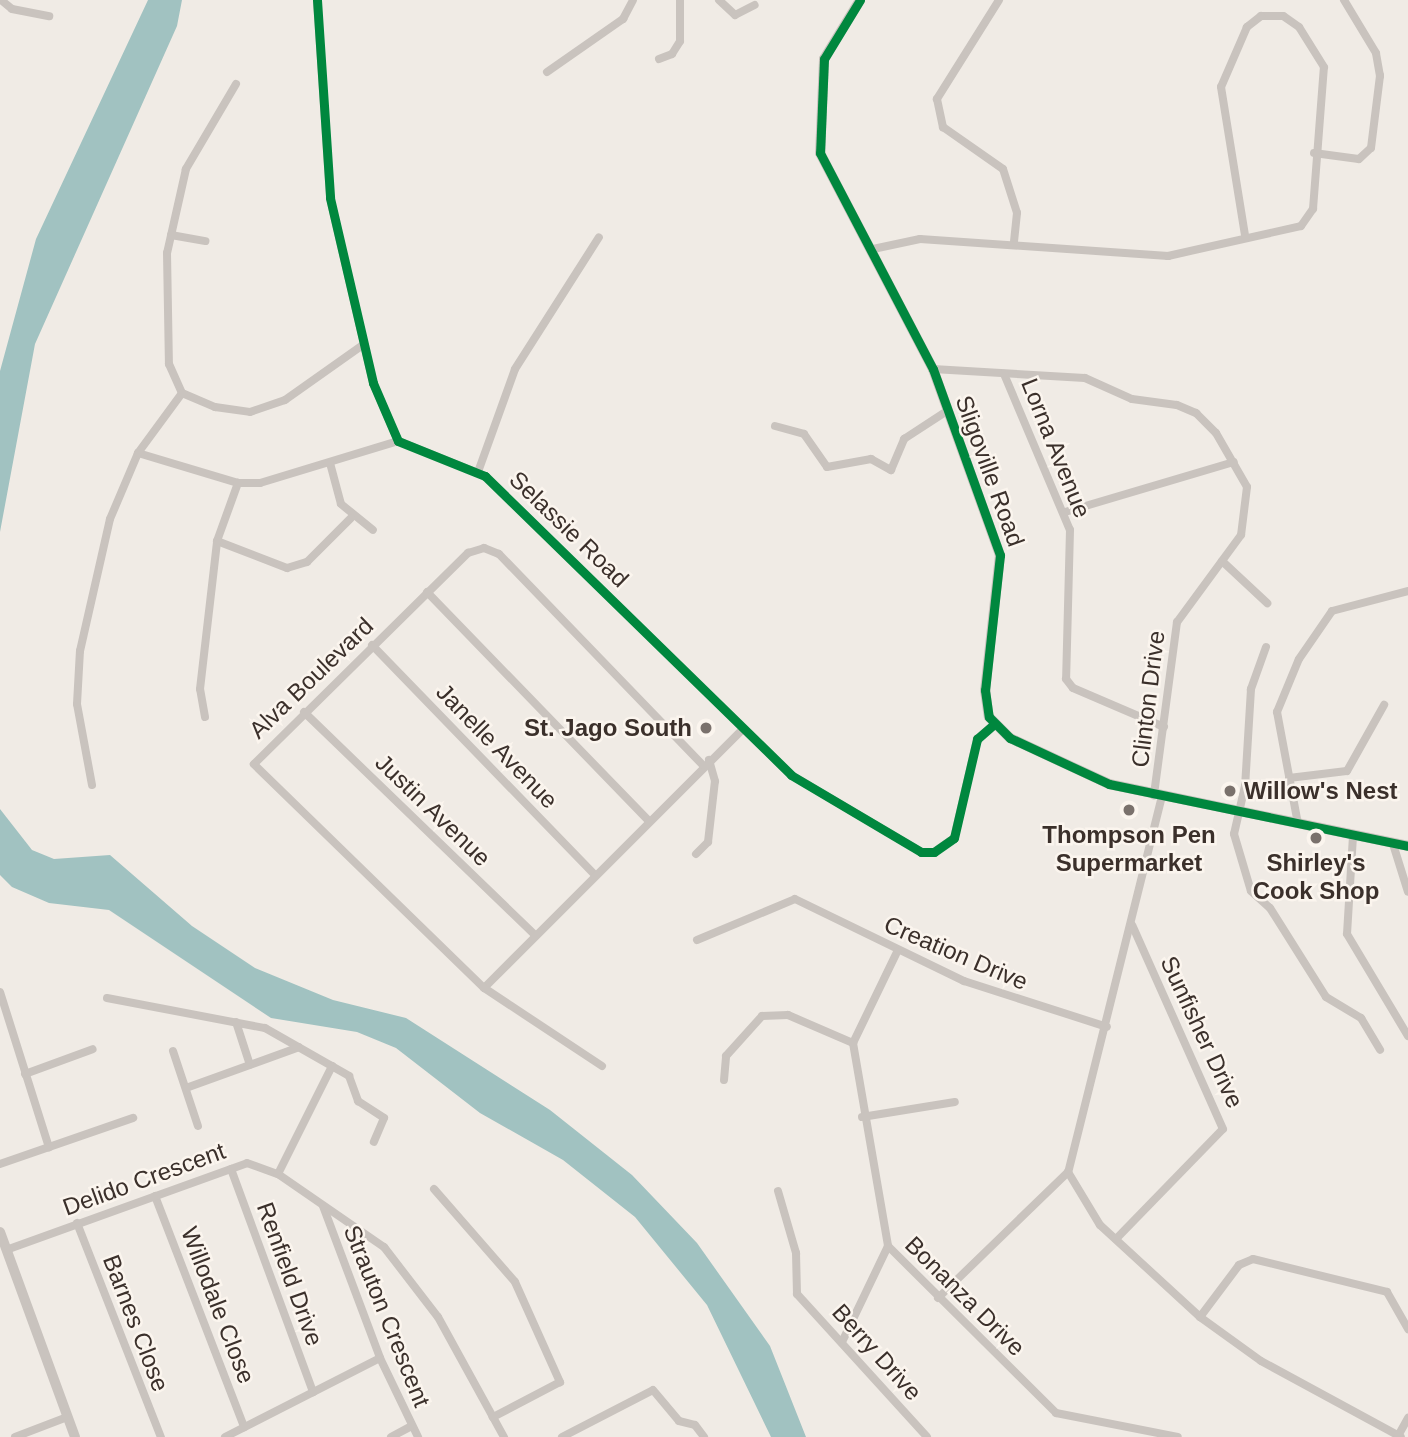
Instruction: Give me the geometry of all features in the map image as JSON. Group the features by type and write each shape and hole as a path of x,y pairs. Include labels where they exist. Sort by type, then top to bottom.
{"street":[{"path":"1,0 12,9 48,16"},
{"path":"138,453 238,483 289,478 398,440 383,415 326,175 317,0"},
{"path":"547,72 623,19 633,0"},
{"path":"659,59 673,54 680,41 680,0"},
{"path":"719,0 735,15 755,5"},
{"name":"Sligoville Road","path":"860,0 824,59 819,143 933,369 1002,563 985,690 994,724"},
{"path":"999,0 937,99 943,127 1003,169 1017,213 1014,244"},
{"path":"1314,153 1359,159 1371,148 1380,76 1376,53 1344,0"},
{"path":"873,248 920,239 1168,256 1307,222 1322,58 1292,20 1261,16 1247,27 1221,88 1245,236"},
{"path":"236,84 186,169 171,235 165,332 169,365 182,393 215,407 250,412 285,400 364,344"},
{"path":"171,235 205,241"},
{"path":"478,472 515,369 599,237"},
{"name":"Clinton Drive","path":"933,369 1084,378 1132,399 1177,405 1202,419 1234,462 1249,509 1241,535 1177,622 1158,796 1132,925 1068,1172"},
{"name":"Lorna Avenue","path":"1004,374 1065,512 1071,547 1066,679 1073,688 1164,727"},
{"path":"92,785 77,704 80,651 110,519 138,453 182,393"},
{"path":"775,426 804,434 827,467 871,460 891,470 904,439 947,411"},
{"name":"Selassie Road","path":"398,440 478,472 742,730 816,794 927,853 954,838 977,739 994,724"},
{"path":"1065,512 1234,462"},
{"path":"330,463 351,518 373,530"},
{"path":"205,717 200,689 217,541 238,483"},
{"path":"217,541 287,568 307,562 351,518"},
{"name":"Alva Boulevard","path":"602,1066 484,988 256,769 256,760 468,552 484,548 499,554 706,763"},
{"path":"1222,561 1267,603"},
{"path":"1298,824 1277,712 1321,623 1346,606 1408,591"},
{"path":"427,592 648,820"},
{"name":"Janelle Avenue","path":"372,645 594,874"},
{"path":"1266,647 1251,689 1240,812 1234,834 1251,891 1270,908 1326,997 1361,1018 1380,1050"},
{"path":"1289,778 1347,771 1384,705"},
{"name":"Justin Avenue","path":"304,712 536,936"},
{"path":"994,724 1078,771 1158,796 1408,846"},
{"path":"484,988 648,820 742,730"},
{"path":"696,854 708,842 715,781 706,763"},
{"path":"1353,836 1347,934 1408,1036"},
{"path":"1393,844 1408,892"},
{"name":"Creation Drive","path":"697,940 795,899 897,952 1040,1009 1107,1027"},
{"name":"Sunfisher Drive","path":"1115,1239 1223,1129 1132,925"},
{"path":"724,1080 726,1056 762,1016 788,1015 853,1043 897,952"},
{"path":"0,992 49,1146"},
{"path":"107,998 265,1028 351,1078 358,1101 383,1116 374,1142"},
{"path":"236,1022 250,1065"},
{"name":"Bonanza Drive","path":"853,1043 862,1117 888,1246 1056,1413 1178,1437"},
{"path":"186,1088 299,1047"},
{"path":"25,1074 93,1049"},
{"path":"173,1051 198,1126"},
{"path":"278,1174 332,1066"},
{"path":"862,1117 955,1102"},
{"path":"0,1164 133,1118"},
{"name":"Delido Crescent","path":"6,1250 247,1163 278,1174 384,1247 438,1317 505,1437"},
{"name":"Renfield Drive","path":"231,1169 313,1392"},
{"path":"938,1298 1068,1172 1115,1239 1200,1317 1261,1361 1399,1436 1408,1418"},
{"path":"434,1189 515,1282 560,1382 493,1417"},
{"name":"Berry Drive","path":"778,1191 796,1253 797,1294 843,1340 927,1437"},
{"name":"Willodale Close","path":"156,1196 244,1427"},
{"name":"Strauton Crescent","path":"323,1206 380,1358 410,1426 418,1437"},
{"name":"Barnes Close","path":"77,1223 161,1437"},
{"path":"0,1232 75,1437"},
{"path":"843,1340 888,1246"},
{"path":"1200,1317 1239,1265 1253,1259 1387,1292 1408,1329"},
{"path":"225,1437 380,1358"},
{"path":"562,1437 653,1390 679,1421 695,1425 704,1437"},
{"path":"15,1437 67,1417"},
{"path":"391,1437 410,1426"}],"water":[{"path":"148,0 182,0 177,26 35,344 0,532 0,371 36,239"},
{"path":"0,809 32,850 54,859 110,855 192,926 255,968 333,1000 406,1018 550,1110 632,1175 697,1243 770,1346 806,1437 771,1437 707,1305 635,1217 563,1160 480,1113 396,1048 357,1032 271,1018 109,910 49,903 12,887 0,875"}],"cycle path":[{"path":"317,0 330,198 373,383 398,441 485,476 791,775 921,852 934,852 954,838 977,739 994,724"},
{"path":"860,0 824,59 820,153 933,369 1000,555 985,690 989,717 1010,738 1109,784 1408,846"}],"place":[{"name":"St. Jago South","path":"706,728"},
{"name":"Willow's Nest","path":"1230,791"},
{"name":"Thompson Pen Supermarket","path":"1129,810"},
{"name":"Shirley's Cook Shop","path":"1316,838"}]}
